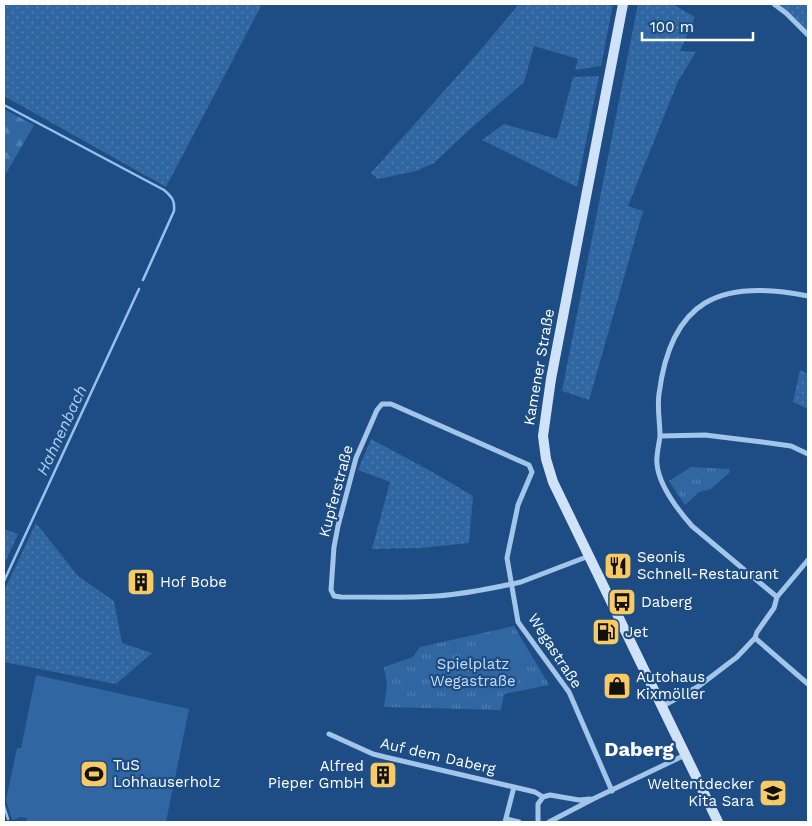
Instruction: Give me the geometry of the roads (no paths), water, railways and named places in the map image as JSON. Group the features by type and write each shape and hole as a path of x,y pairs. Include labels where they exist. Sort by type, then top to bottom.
{"main road":[{"name":"Kamener Straße","path":"623,4 551,379 543,436 546,459 553,482 718,822"}],"street":[{"path":"774,4 808,35"},
{"path":"777,598 692,526 680,512 662,483 657,464 660,436 658,396 666,356 683,323 708,300 726,292 744,290 791,292 808,296"},
{"name":"Kupferstraße","path":"511,584 439,596 334,596 331,584 334,547 356,458 379,406 386,403 391,404 526,463"},
{"path":"660,436 705,436 762,442 791,446 808,454"},
{"name":"Wegastraße","path":"526,463 532,468 532,472 518,505 507,558 518,622 569,692 612,791"},
{"path":"511,584 589,556"},
{"path":"663,706 700,686 736,657 755,638 757,632 774,608 777,598 808,560"},
{"path":"755,638 808,684"},
{"name":"Auf dem Daberg","path":"329,734 372,754 535,792 543,797 550,795 579,800 593,799"},
{"name":"Auf dem Daberg","path":"549,822 685,755"},
{"path":"514,787 506,821 519,822"},
{"path":"538,822 538,804 543,797"}],"waterway":[{"name":"Hahnenbach","path":"4,105 164,190 171,197 174,211 143,280"},
{"name":"Hahnenbach","path":"4,581 139,289"},
{"name":"Hahnenbach","path":"4,806 8,819"}],"place":[{"name":"Seonis Schnell-Restaurant","path":"618,566"},
{"name":"Hof Bobe","path":"141,582"},
{"name":"Daberg","path":"622,602"},
{"name":"Jet","path":"606,632"},
{"name":"Autohaus Kixmöller","path":"617,686"},
{"name":"TuS Lohhauserholz","path":"94,774"},
{"name":"Alfred Pieper GmbH","path":"383,775"},
{"name":"Weltentdecker Kita Sara","path":"773,793"}],"district":[{"name":"Daberg","path":"639,749"}],"park label":[{"name":"Spielplatz Wegastraße","path":"473,672"}]}
